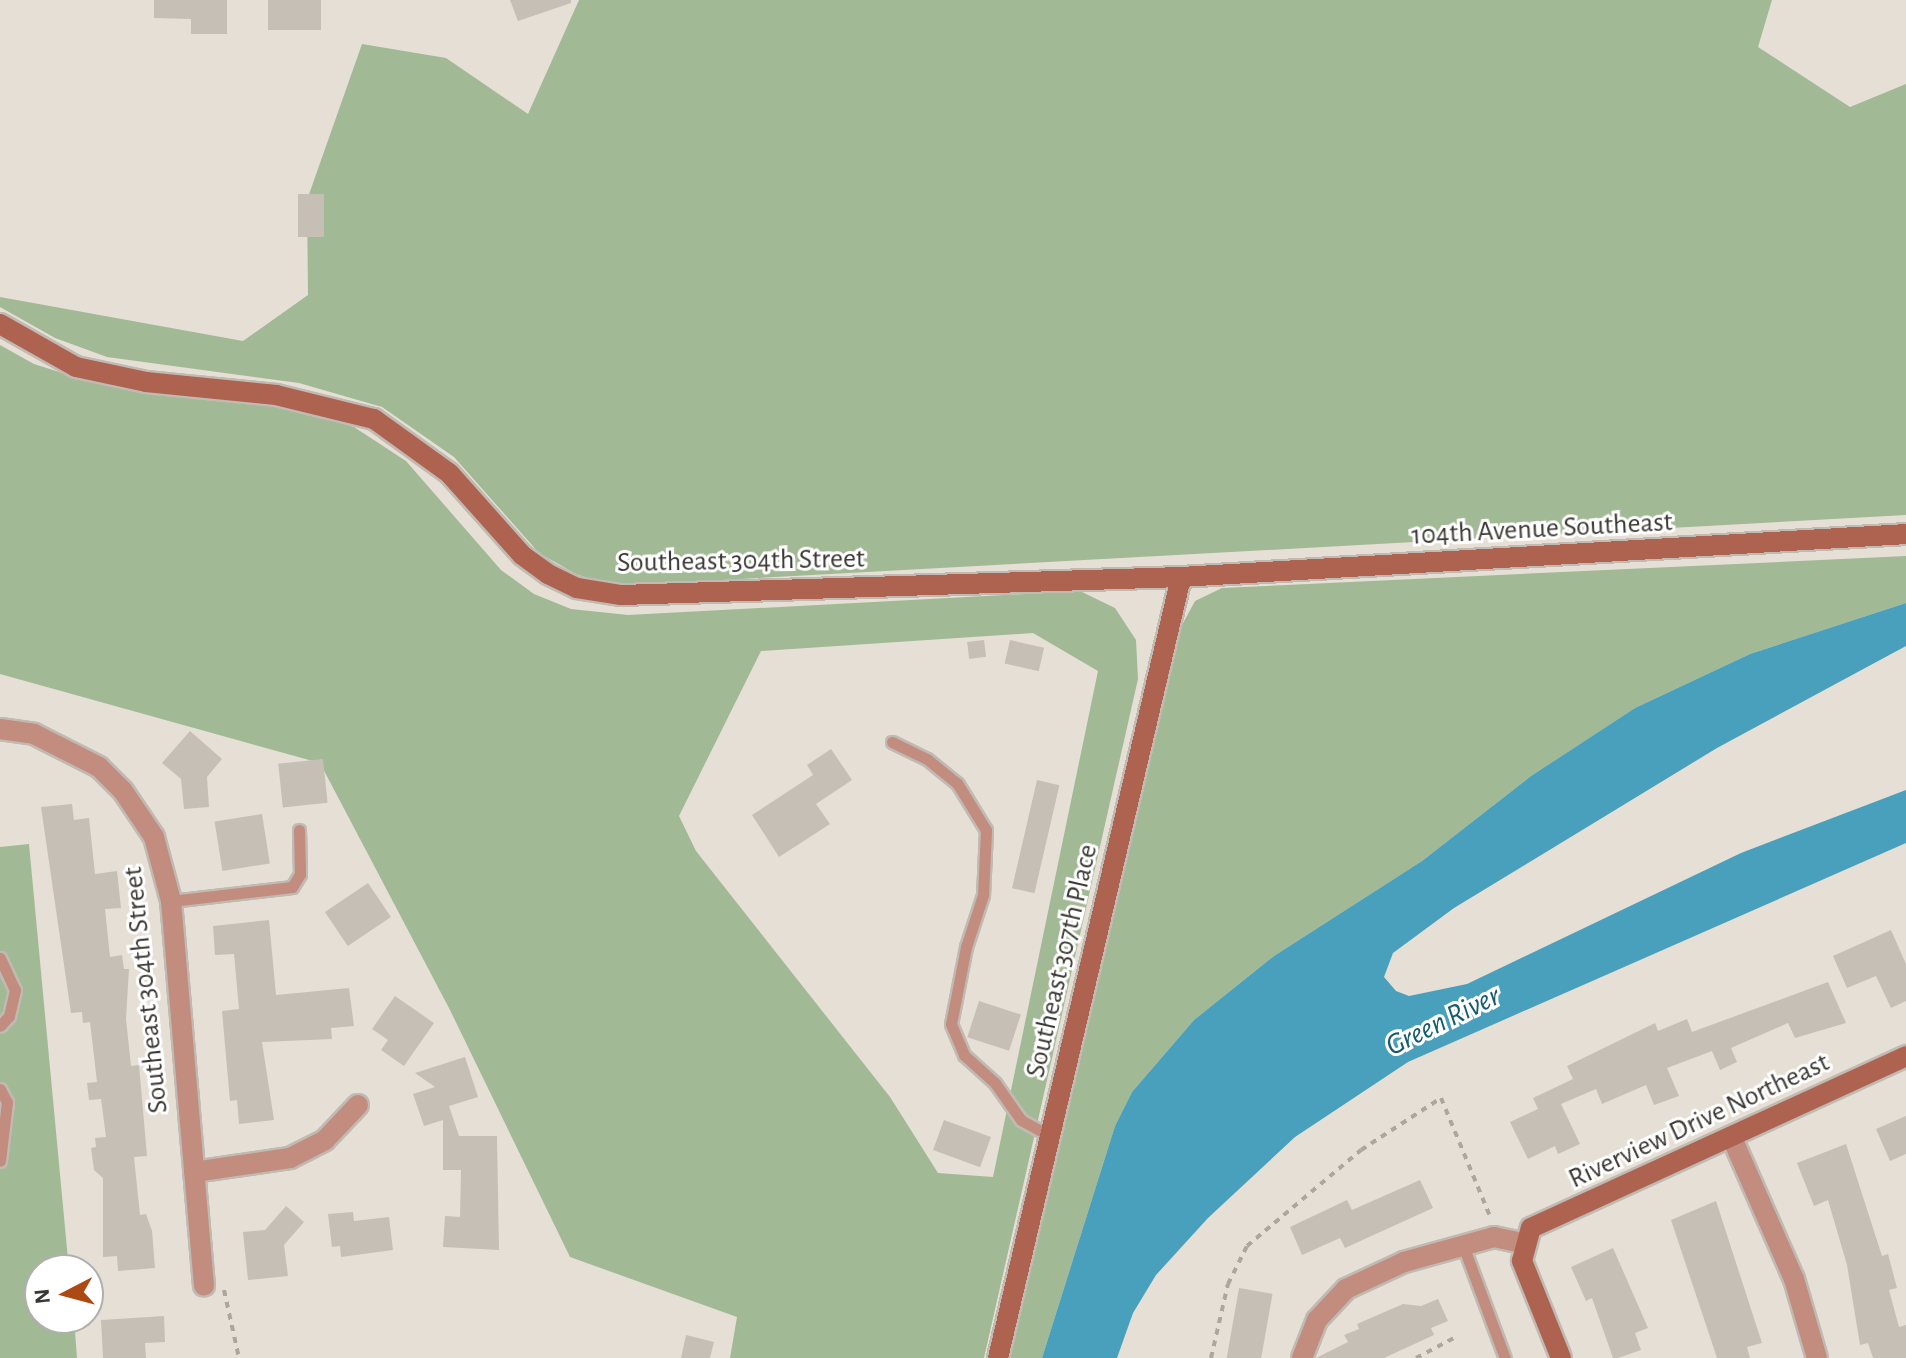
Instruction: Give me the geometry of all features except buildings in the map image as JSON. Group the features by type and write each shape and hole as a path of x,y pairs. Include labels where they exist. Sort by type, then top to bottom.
{"street":[{"name":"Southeast 304th Street","path":"0,324 76,367 146,382 276,395 374,419 449,473 522,555 577,588 621,595 1181,577"},
{"name":"104th Avenue Southeast","path":"1181,577 1906,534"},
{"name":"Southeast 307th Place","path":"998,1358 1181,577"},
{"name":"Southeast 304th Street","path":"0,729 69,748 123,791 154,837 171,901 204,1286"},
{"name":"Riverview Drive Northeast","path":"1523,1243 1531,1228 1906,1056"},
{"path":"194,1172 290,1158 325,1140 358,1105"},
{"path":"1732,1138 1794,1279 1817,1358"},
{"path":"1302,1358 1317,1320 1346,1289 1404,1262 1464,1248 1494,1237 1523,1243 1522,1261 1561,1358"}],"lane":[{"path":"892,742 917,753 957,783 986,830 985,883 951,1024 964,1055 995,1083 1021,1120 1050,1136"},
{"path":"171,901 292,887 300,874 299,830"},
{"path":"0,958 15,990 9,1016 0,1026"},
{"path":"0,1089 7,1102 0,1161"},
{"path":"1464,1248 1505,1358"}],"path":[{"path":"1211,1358 1228,1284 1247,1246 1361,1150 1441,1098 1490,1212 1494,1237"},
{"path":"204,1286 223,1283 239,1358"},
{"path":"1416,1358 1456,1337"}],"green space":[{"path":"579,0 1772,0 1758,47 1850,107 1906,84 1906,515 612,586 576,574 539,553 454,457 382,407 299,383 107,357 55,338 0,307 0,297 243,341 308,295 307,200 362,44 446,58 528,114"},
{"path":"0,345 34,364 94,383 286,406 354,427 406,461 501,570 534,594 571,609 628,615 1080,591 1115,608 1136,640 1138,679 984,1358 730,1358 737,1317 570,1257 450,1010 320,763 0,674","holes":["1033,633 1098,671 993,1177 938,1173 890,1097 696,851 679,816 761,651"]},
{"path":"1906,556 1906,603 1750,654 1635,708 1531,776 1422,861 1274,956 1194,1020 1132,1092 1115,1126 1042,1358 1002,1358 1182,625 1195,601 1222,588"},
{"path":"29,844 67,1254 24,1254 24,1334 75,1334 77,1358 0,1358 0,847"}],"water":[{"name":"Green River","path":"1906,603 1906,646 1717,748 1454,908 1393,953 1384,977 1396,991 1409,996 1467,984 1741,853 1906,790 1906,843 1408,1062 1295,1137 1208,1218 1156,1275 1133,1313 1117,1358 1042,1358 1115,1126 1132,1092 1194,1020 1274,956 1422,861 1531,776 1635,708 1750,654"}]}
